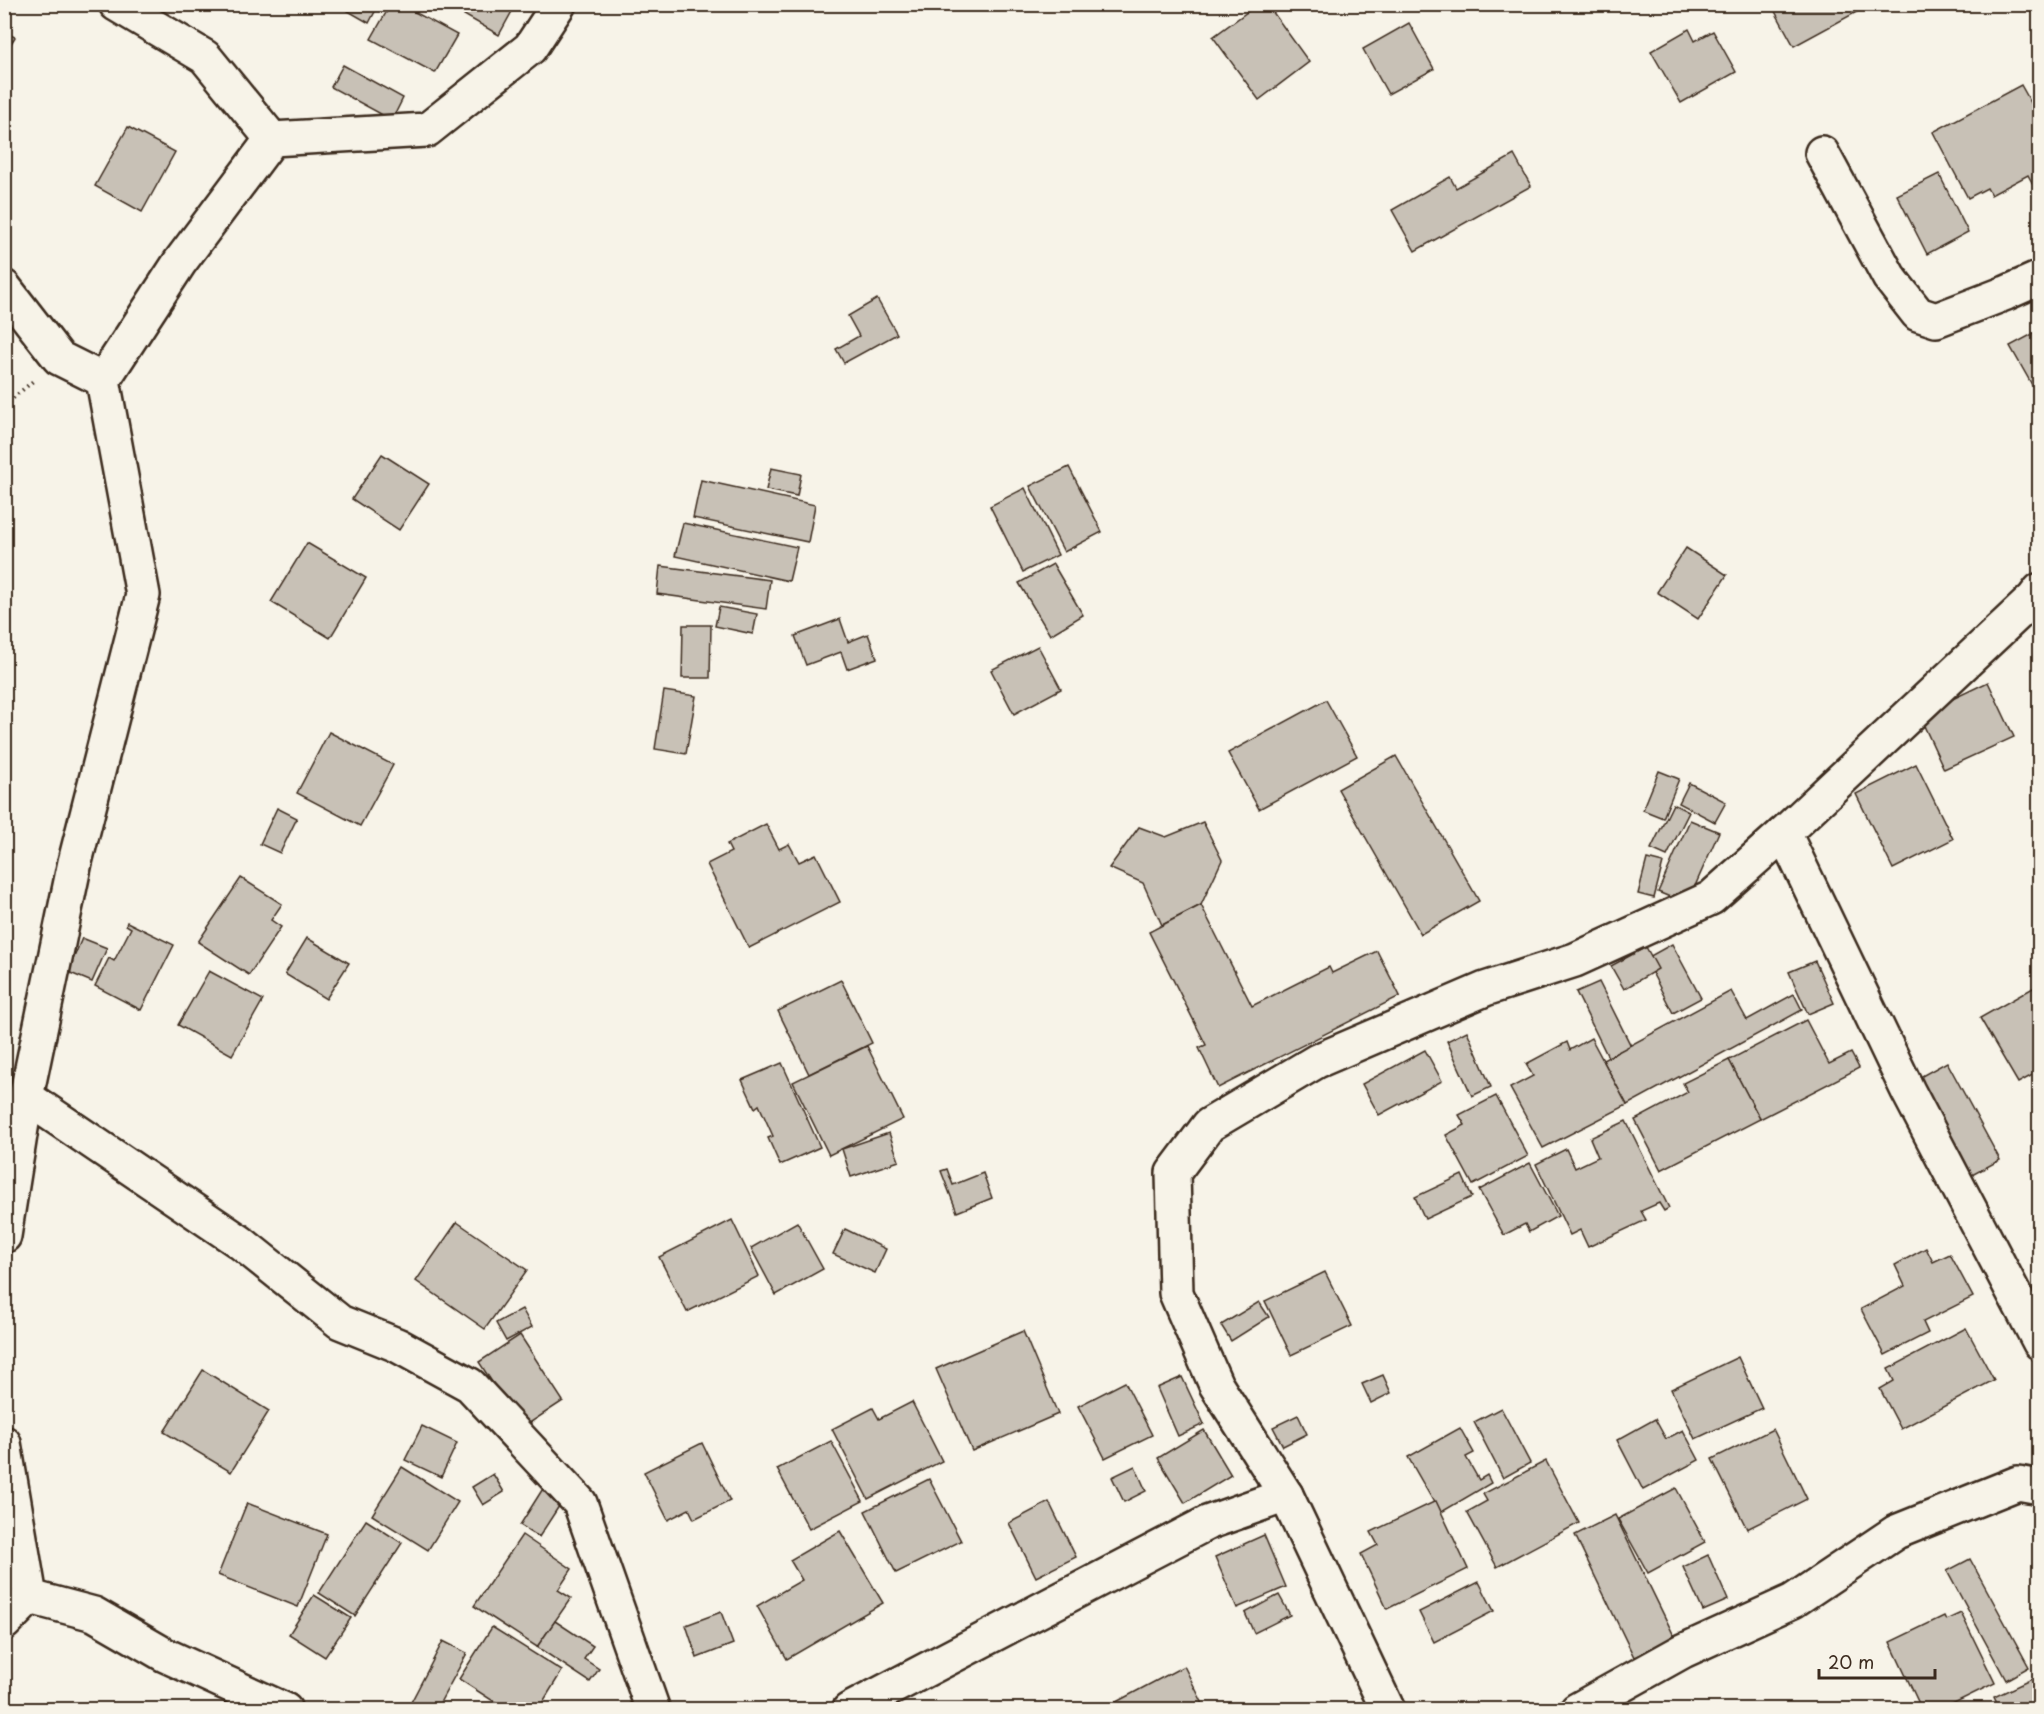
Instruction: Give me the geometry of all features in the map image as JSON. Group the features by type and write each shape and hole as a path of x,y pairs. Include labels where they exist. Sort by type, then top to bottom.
{"street":[{"path":"116,4 205,57 272,139"},
{"path":"4,1236 26,1097 75,862 143,595 103,380 180,262 272,139 427,130 530,48 559,4"},
{"path":"1822,153 1889,277 1918,314 1936,320 2040,278"},
{"path":"4,287 59,358 103,380"},
{"path":"1388,1710 1286,1495 1216,1385 1176,1293 1173,1173 1209,1125 1317,1061 1485,989 1575,960 1711,898 2038,598"},
{"path":"1784,833 1908,1091 2040,1343"},
{"path":"26,1097 240,1242 340,1322 397,1345 470,1385 580,1503 653,1710"},
{"path":"4,1443 30,1597"},
{"path":"1577,1710 1683,1651 1793,1601 1896,1532 2018,1483 2040,1487"},
{"path":"849,1710 1208,1523 1286,1495"},
{"path":"4,1623 30,1597"},
{"path":"30,1597 94,1614 165,1655 285,1710"}],"building":[{"path":"336,4 379,4 369,23"},
{"path":"391,4 400,4 457,35 435,73 371,39"},
{"path":"445,4 516,4 499,35"},
{"path":"1258,4 1267,4 1309,62 1259,100 1213,37"},
{"path":"1771,4 1862,4 1864,8 1794,46"},
{"path":"1409,23 1434,69 1388,94 1363,49"},
{"path":"1689,29 1695,41 1713,31 1736,72 1681,103 1651,51"},
{"path":"4,32 15,37 4,55"},
{"path":"343,65 403,98 392,120 331,87"},
{"path":"2021,85 2040,119 2040,183 2034,186 2028,175 1991,195 1987,188 1968,198 1933,132"},
{"path":"128,127 175,152 142,212 95,186"},
{"path":"1514,155 1531,186 1415,251 1392,210 1450,177 1456,188"},
{"path":"1939,174 1968,232 1927,254 1897,195"},
{"path":"877,299 897,334 844,363 836,349 859,336 848,316"},
{"path":"2040,330 2040,399 2010,346"},
{"path":"382,454 429,484 399,530 352,499"},
{"path":"1069,467 1102,532 1064,552 1030,486"},
{"path":"771,468 801,474 797,496 766,490"},
{"path":"701,480 815,505 808,542 693,518"},
{"path":"1025,488 1058,555 1023,572 990,506"},
{"path":"683,523 797,547 789,581 675,556"},
{"path":"307,543 366,578 330,638 271,602"},
{"path":"1686,548 1727,575 1698,619 1657,592"},
{"path":"1053,564 1083,615 1050,635 1019,583"},
{"path":"660,566 770,580 766,609 657,594"},
{"path":"719,607 757,614 753,634 715,626"},
{"path":"840,619 848,642 868,634 877,658 847,669 841,652 806,665 795,636"},
{"path":"683,625 711,625 710,678 682,678"},
{"path":"1038,646 1061,689 1014,714 991,670"},
{"path":"1988,682 2014,737 1944,769 1919,715"},
{"path":"664,691 696,696 686,754 655,749"},
{"path":"1326,700 1357,756 1259,809 1228,753"},
{"path":"329,732 393,765 360,826 297,793"},
{"path":"1396,756 1479,901 1421,934 1338,789"},
{"path":"1916,764 1953,839 1893,869 1856,794"},
{"path":"1659,771 1679,779 1663,818 1643,810"},
{"path":"1689,783 1726,802 1715,822 1679,803"},
{"path":"1673,804 1689,812 1667,856 1651,849"},
{"path":"277,808 297,818 280,853 260,844"},
{"path":"1690,820 1719,832 1687,904 1658,892"},
{"path":"1203,822 1222,860 1201,905 1162,925 1143,883 1109,868 1139,827 1166,837"},
{"path":"766,824 779,849 789,844 799,862 816,854 840,902 749,948 707,864 731,852 727,844"},
{"path":"1647,859 1663,863 1654,898 1638,894"},
{"path":"241,878 282,904 271,920 281,927 249,975 198,942"},
{"path":"1201,905 1252,1006 1329,967 1332,973 1377,951 1400,996 1218,1088 1199,1048 1206,1045 1149,932"},
{"path":"127,922 174,945 141,1010 95,986 109,958 114,961 131,928 126,925"},
{"path":"82,938 107,948 92,982 68,972"},
{"path":"307,938 349,963 326,999 285,974"},
{"path":"1672,944 1701,998 1673,1013 1645,959"},
{"path":"1646,947 1658,969 1624,989 1611,966"},
{"path":"1815,961 1834,1003 1808,1014 1789,972"},
{"path":"209,971 263,1000 232,1055 178,1025"},
{"path":"841,980 872,1043 809,1074 778,1011"},
{"path":"1599,982 1631,1046 1608,1057 1576,992"},
{"path":"2040,984 2040,1071 2018,1083 1980,1018"},
{"path":"1731,991 1747,1020 1794,994 1802,1010 1627,1105 1603,1060"},
{"path":"1806,1020 1829,1064 1851,1053 1859,1068 1760,1119 1729,1060"},
{"path":"1467,1031 1491,1087 1472,1096 1447,1041"},
{"path":"1591,1038 1627,1105 1543,1148 1510,1088 1533,1076 1526,1064 1567,1042 1570,1050"},
{"path":"867,1046 903,1119 829,1155 793,1082"},
{"path":"1425,1050 1442,1081 1379,1115 1362,1084"},
{"path":"1729,1060 1760,1119 1661,1170 1635,1120 1688,1092 1683,1083"},
{"path":"1947,1062 2000,1160 1972,1175 1920,1077"},
{"path":"782,1063 820,1147 780,1165 768,1138 773,1136 759,1105 755,1108 742,1080"},
{"path":"1496,1096 1528,1156 1473,1185 1446,1135 1465,1125 1459,1115"},
{"path":"1626,1121 1669,1208 1664,1211 1659,1203 1641,1211 1646,1220 1588,1247 1580,1230 1570,1235 1536,1164 1566,1149 1575,1168 1598,1157 1590,1138"},
{"path":"889,1133 899,1161 851,1177 842,1149"},
{"path":"1530,1163 1558,1216 1529,1232 1525,1224 1504,1235 1479,1190"},
{"path":"947,1169 953,1185 983,1173 992,1198 957,1212 941,1171"},
{"path":"1462,1175 1472,1197 1425,1219 1415,1197"},
{"path":"732,1220 759,1276 687,1312 659,1257"},
{"path":"457,1222 527,1270 485,1329 416,1281"},
{"path":"797,1222 823,1269 776,1295 751,1248"},
{"path":"845,1229 886,1249 875,1273 833,1254"},
{"path":"1926,1248 1933,1262 1950,1254 1973,1297 1923,1322 1928,1333 1885,1355 1861,1309 1905,1286 1895,1265"},
{"path":"1325,1272 1352,1326 1291,1355 1265,1301"},
{"path":"1259,1302 1269,1317 1231,1341 1221,1325"},
{"path":"522,1309 532,1327 506,1341 496,1323"},
{"path":"1966,1328 1994,1380 1901,1429 1880,1389 1894,1381 1888,1369"},
{"path":"1023,1331 1058,1414 972,1451 936,1369"},
{"path":"520,1335 563,1401 522,1428 479,1362"},
{"path":"1738,1357 1762,1408 1695,1439 1671,1389"},
{"path":"203,1370 269,1411 231,1472 164,1432"},
{"path":"1383,1375 1391,1393 1371,1403 1362,1384"},
{"path":"1182,1377 1204,1424 1178,1436 1157,1388"},
{"path":"1125,1382 1152,1435 1105,1458 1078,1406"},
{"path":"912,1402 942,1461 868,1499 832,1429 873,1408 879,1419"},
{"path":"1501,1408 1530,1463 1503,1478 1474,1422"},
{"path":"1298,1415 1307,1434 1283,1446 1273,1427"},
{"path":"1655,1419 1666,1439 1683,1430 1699,1460 1643,1490 1617,1440"},
{"path":"422,1426 457,1443 441,1477 405,1460"},
{"path":"1460,1428 1474,1453 1466,1457 1479,1480 1487,1475 1491,1483 1440,1513 1408,1457"},
{"path":"1773,1429 1807,1499 1747,1529 1712,1459"},
{"path":"1204,1430 1231,1475 1185,1503 1158,1458"},
{"path":"831,1441 863,1501 809,1529 777,1469"},
{"path":"702,1443 730,1501 694,1519 689,1509 668,1520 644,1472"},
{"path":"1546,1461 1579,1523 1497,1567 1467,1512 1487,1501 1483,1494"},
{"path":"1135,1466 1146,1491 1124,1502 1112,1477"},
{"path":"402,1467 458,1502 428,1550 372,1515"},
{"path":"493,1474 504,1492 483,1505 472,1487"},
{"path":"929,1479 961,1541 896,1573 865,1511"},
{"path":"544,1487 561,1503 539,1537 520,1525"},
{"path":"1676,1488 1705,1542 1648,1573 1618,1519"},
{"path":"1436,1501 1468,1569 1387,1609 1361,1554 1378,1545 1371,1532"},
{"path":"1049,1502 1076,1557 1036,1577 1009,1523"},
{"path":"247,1503 327,1534 298,1607 218,1575"},
{"path":"1615,1515 1675,1638 1634,1657 1575,1535"},
{"path":"366,1520 402,1543 355,1616 319,1593"},
{"path":"840,1531 883,1603 787,1659 757,1606 802,1580 790,1560"},
{"path":"522,1535 572,1569 558,1590 571,1598 537,1647 474,1606"},
{"path":"1264,1535 1286,1587 1237,1608 1215,1557"},
{"path":"1708,1555 1728,1600 1703,1611 1683,1567"},
{"path":"1970,1559 2029,1667 2006,1680 1947,1571"},
{"path":"1479,1582 1494,1611 1434,1642 1419,1612"},
{"path":"314,1595 351,1618 325,1657 289,1634"},
{"path":"1279,1595 1290,1615 1254,1633 1245,1613"},
{"path":"721,1612 733,1644 697,1658 686,1625"},
{"path":"1961,1613 1995,1683 1940,1710 1922,1710 1890,1642 1944,1616 1946,1620"},
{"path":"555,1621 593,1646 584,1659 599,1669 590,1682 537,1647"},
{"path":"492,1627 562,1671 538,1710 507,1710 459,1679"},
{"path":"443,1641 467,1653 436,1710 407,1710"},
{"path":"1184,1666 1206,1710 1101,1710"},
{"path":"2034,1678 2040,1688 2040,1710 2000,1710 1994,1697"}]}
